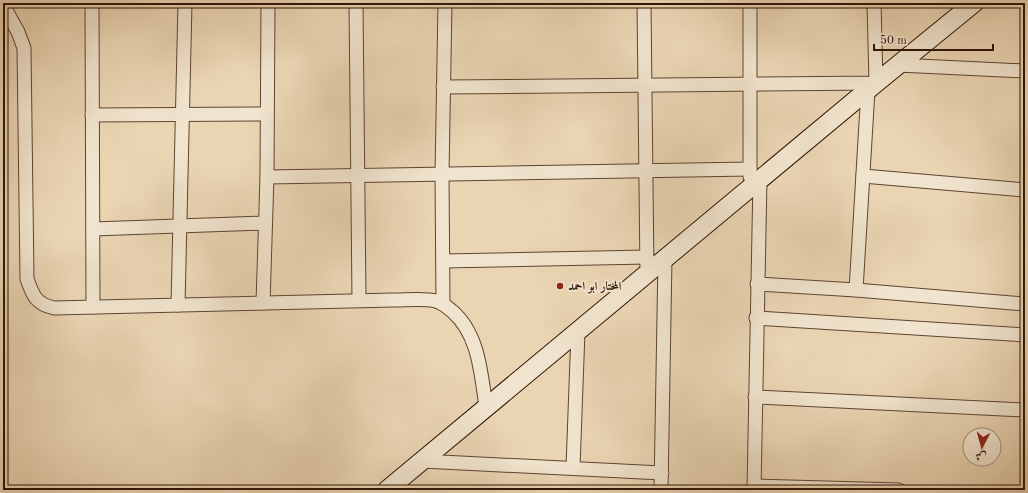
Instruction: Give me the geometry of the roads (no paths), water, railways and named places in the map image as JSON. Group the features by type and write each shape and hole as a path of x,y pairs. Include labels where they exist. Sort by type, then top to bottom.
{"main road":[{"path":"387,490 578,331 647,265 665,258 753,179 872,86 971,4"}],"street":[{"path":"92,3 93,307"},
{"path":"178,305 185,3"},
{"path":"263,303 267,177 268,3"},
{"path":"356,3 359,300"},
{"path":"443,304 442,174 445,3"},
{"path":"443,261 647,265 644,3"},
{"path":"750,3 750,84 757,284 754,488 899,490"},
{"path":"856,290 863,176 872,86 874,3"},
{"path":"3,5 18,32 24,48 27,280 37,301 54,308 359,300 435,301 443,304 460,318 473,339 480,369 486,407"},
{"path":"898,65 1025,71"},
{"path":"443,87 750,84 872,86"},
{"path":"92,115 267,114"},
{"path":"267,177 646,170 753,179"},
{"path":"863,176 1025,190"},
{"path":"93,229 265,223"},
{"path":"661,490 665,258"},
{"path":"757,284 856,290 1025,304"},
{"path":"756,318 1025,335"},
{"path":"573,468 578,331"},
{"path":"755,397 1025,410"},
{"path":"422,461 662,473"}],"place":[{"name":"المختار ابو احمد","path":"560,286"}]}
